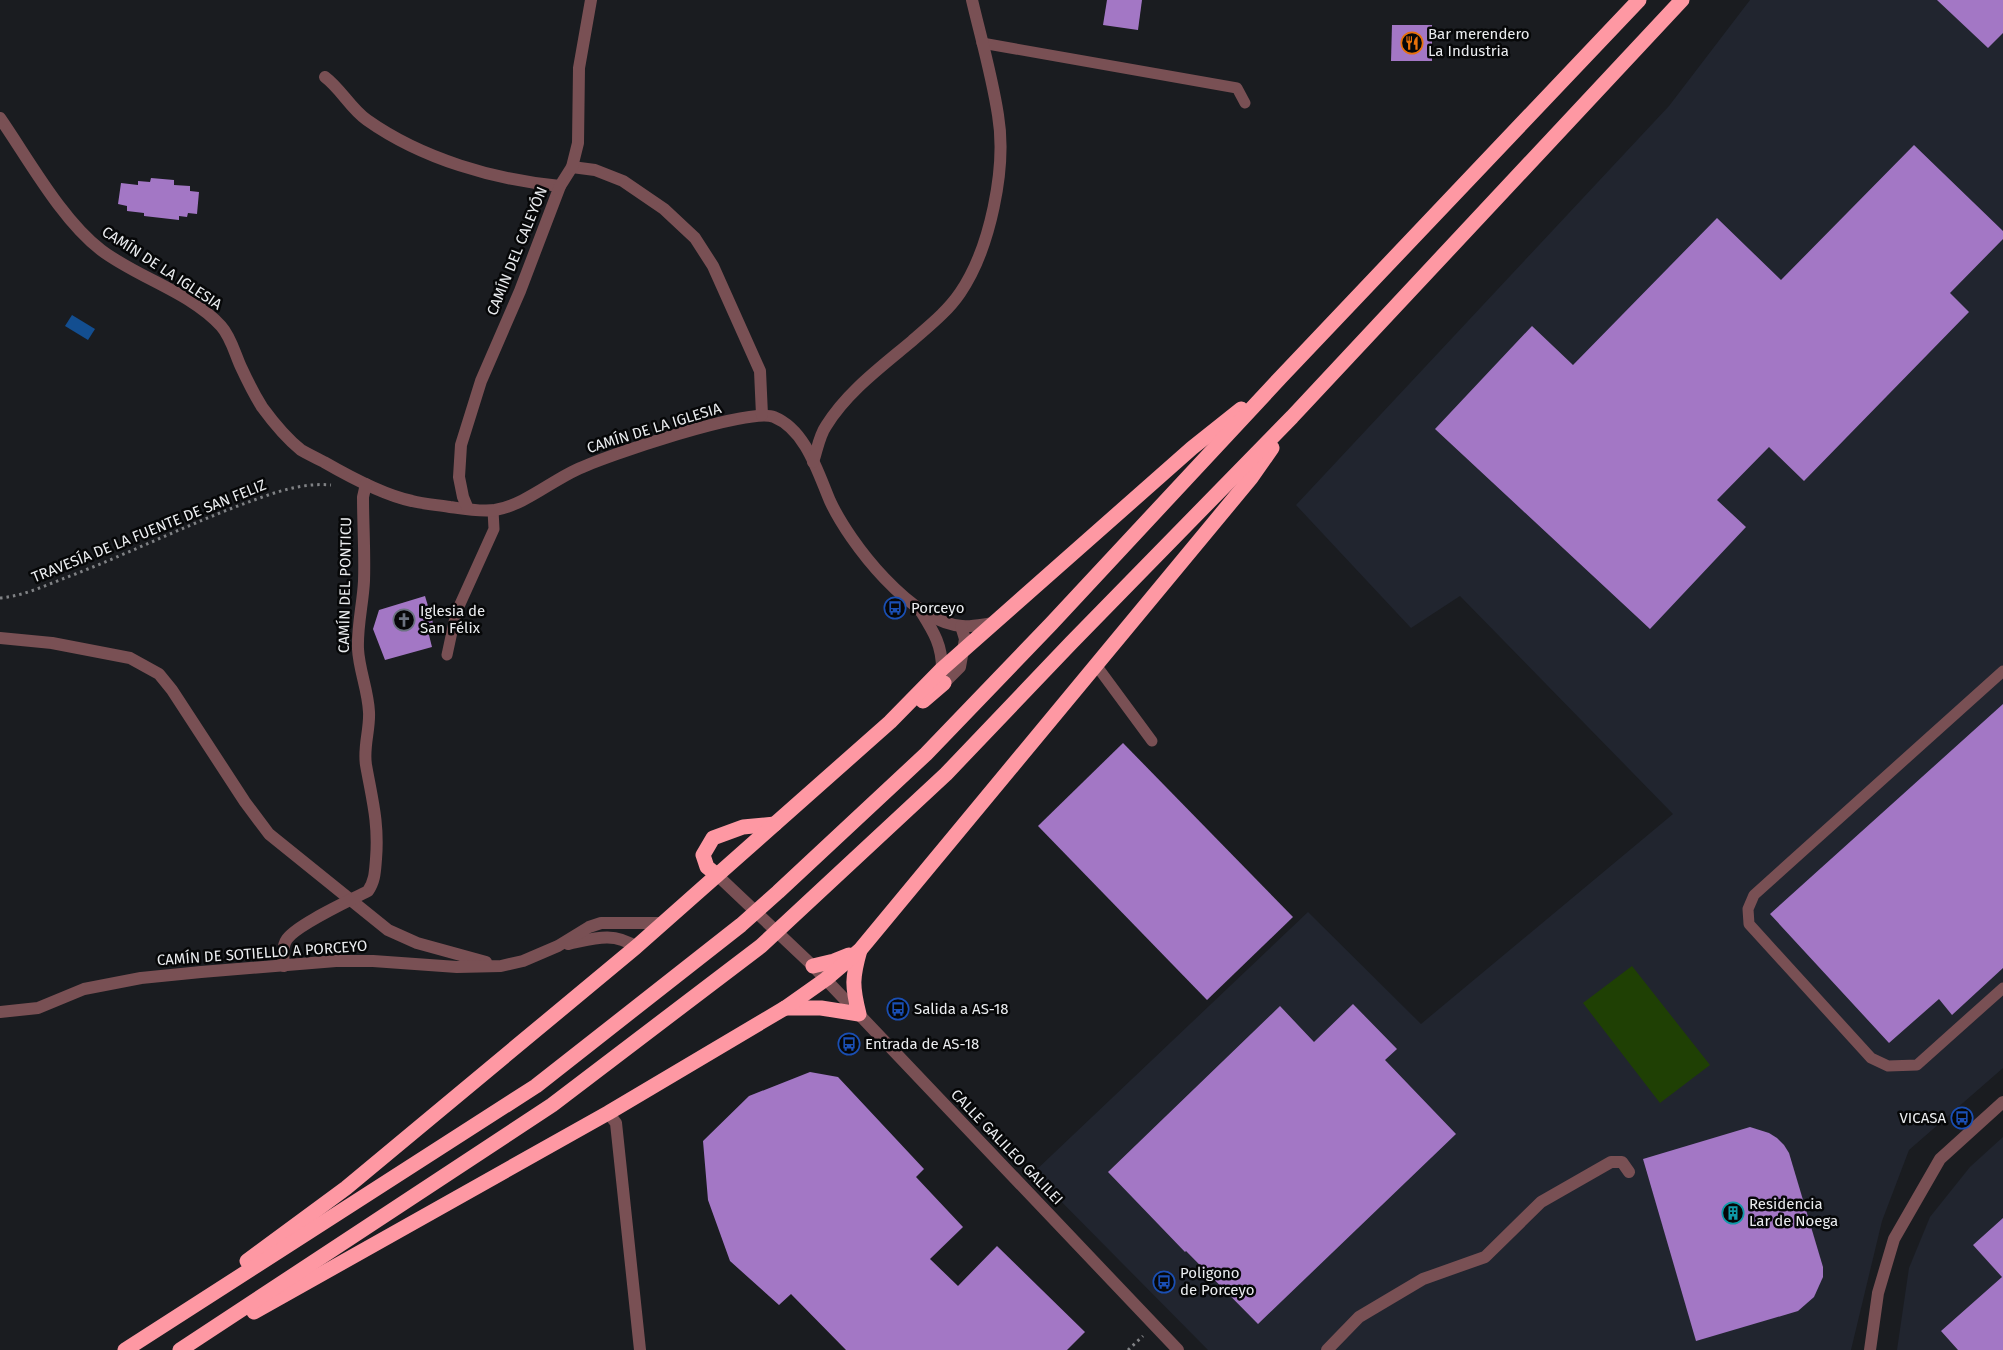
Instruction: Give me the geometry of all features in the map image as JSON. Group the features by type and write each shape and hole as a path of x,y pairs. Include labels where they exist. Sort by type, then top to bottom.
{"highway":[{"path":"125,1350 536,1086 742,925 926,754 1639,0"},
{"path":"180,1350 552,1105 761,946 946,774 1292,417 1682,0"},
{"path":"125,1350 346,1188 636,947 890,722 926,700 963,650 1192,448 1281,377"},
{"path":"187,1350 608,1113 785,1008 826,979 860,950 1251,478 1292,417"},
{"path":"717,875 707,866 703,855 713,838 743,827 774,824"},
{"path":"813,966 834,961 860,950"},
{"path":"785,1008 821,1008 859,1014 853,990 854,970 860,950"}],"street":[{"name":"CAMÍN DEL CALEYÓN","path":"468,510 459,477 461,446 481,381 520,291 560,186 572,166 578,143 578,68 590,0"},
{"path":"813,462 825,427 849,396 945,312 961,293 984,242 995,208 998,191 999,115 972,0"},
{"path":"325,77 332,82 366,119 397,139 460,166 529,184 560,186"},
{"name":"CAMÍN DE LA IGLESIA","path":"0,118 66,215 84,236 104,252 200,308 222,327 228,335 245,377 262,406 280,430 301,450 366,484 409,501 468,510 494,510 509,506 576,470 611,455 682,433 762,415"},
{"path":"572,166 595,170 623,181 664,209 695,238 713,266 760,371 762,415 776,418 791,430 803,444 846,531 871,565 918,608 939,619 961,626 994,623"},
{"name":"CAMÍN DEL PONTICU","path":"284,966 283,953 286,940 302,925 368,891 373,884 378,834 376,809 366,763 365,748 369,714 367,691 358,651 358,632 364,580 363,497 366,484"},
{"path":"918,608 932,630 942,653 943,676"},
{"path":"961,626 965,639 963,650"},
{"path":"0,638 52,643 130,658 159,674 172,690 245,802 269,834 388,930 417,943 501,966"},
{"name":"CALLE GALILEO GALILEI","path":"717,875 826,979 1178,1350"},
{"name":"CAMÍN DE SOTIELLO A PORCEYO","path":"0,1012 38,1008 84,989 141,978 336,961 373,961 457,967 501,966 522,961 558,946 589,927 600,924 662,924"},
{"name":"CAMÍN DE SOTIELLO A PORCEYO","path":"558,946 602,937 625,940 636,947"},
{"path":"1870,1350 1878,1293 1894,1239 1940,1159 2003,1102"},
{"path":"608,1113 616,1123 640,1350"},
{"path":"1327,1350 1359,1317 1423,1279 1484,1257 1541,1202 1611,1162 1622,1162 1630,1172"}],"lane":[{"path":"982,43 1237,88 1245,104"},
{"path":"447,654 456,613 494,529 494,510"},
{"path":"1096,665 1152,741"},
{"path":"2003,671 1754,894 1748,909 1749,924 1871,1058 1888,1066 1917,1065 2003,988"}],"path":[{"name":"TRAVESÍA DE LA FUENTE DE SAN FELIZ","path":"0,598 16,596 88,569 204,519 286,489 319,484 335,485"},
{"path":"1128,1350 1143,1336"}],"shaded area":[{"path":"1750,0 2003,0 2003,1068 1909,1150 1882,1221 1851,1350 1208,1350 1033,1173 1308,912 1421,1024 1673,814 1460,596 1411,628 1296,505 1669,106"},
{"path":"2003,1137 2003,1350 1897,1350 1909,1268 1930,1217 1970,1167"}],"green space":[{"path":"1632,966 1710,1065 1660,1103 1583,1003"}],"water":[{"path":"72,315 95,329 88,340 65,326"}],"building":[{"path":"1107,0 1142,0 1138,30 1103,25"},
{"path":"1937,0 2003,0 2003,33 1988,48"},
{"name":"Bar merendero La Industria","path":"1392,25 1432,25 1432,61 1391,61"},
{"path":"1914,145 2003,231 2003,239 1950,293 1969,312 1804,481 1769,447 1717,500 1746,527 1650,629 1435,429 1532,326 1573,365 1717,218 1781,280"},
{"path":"151,178 174,180 174,185 190,186 190,191 199,192 197,214 188,213 187,217 179,216 179,220 144,216 144,213 127,211 127,206 118,204 121,183 138,185 138,181 150,182"},
{"name":"Iglesia de San Félix","path":"425,596 436,633 429,635 432,647 385,660 373,629 379,610"},
{"path":"2003,704 2003,968 1952,1015 1939,999 1889,1043 1770,914"},
{"path":"1123,743 1293,917 1207,1000 1038,826"},
{"path":"1353,1004 1397,1049 1385,1060 1456,1134 1258,1324 1108,1172 1280,1006 1314,1042"},
{"path":"810,1072 838,1077 924,1169 916,1177 963,1227 930,1259 958,1286 997,1246 1085,1332 1067,1350 846,1350 791,1294 779,1305 730,1261 708,1200 703,1141 749,1096"},
{"name":"Residencia Lar de Noega","path":"1750,1127 1769,1133 1777,1138 1789,1153 1823,1267 1823,1277 1814,1297 1798,1311 1696,1341 1643,1159"},
{"path":"2003,1218 2003,1350 1958,1350 1941,1331 2002,1277 1973,1245"}],"place":[{"name":"Bar merendero La Industria","path":"1412,43"},
{"name":"Porceyo","path":"895,608"},
{"name":"Iglesia de San Félix","path":"404,620"},
{"name":"Salida a AS-18","path":"898,1009"},
{"name":"Entrada de AS-18","path":"849,1044"},
{"name":"VICASA","path":"1962,1118"},
{"name":"Residencia Lar de Noega","path":"1733,1213"},
{"name":"Poligono de Porceyo","path":"1164,1282"}]}
